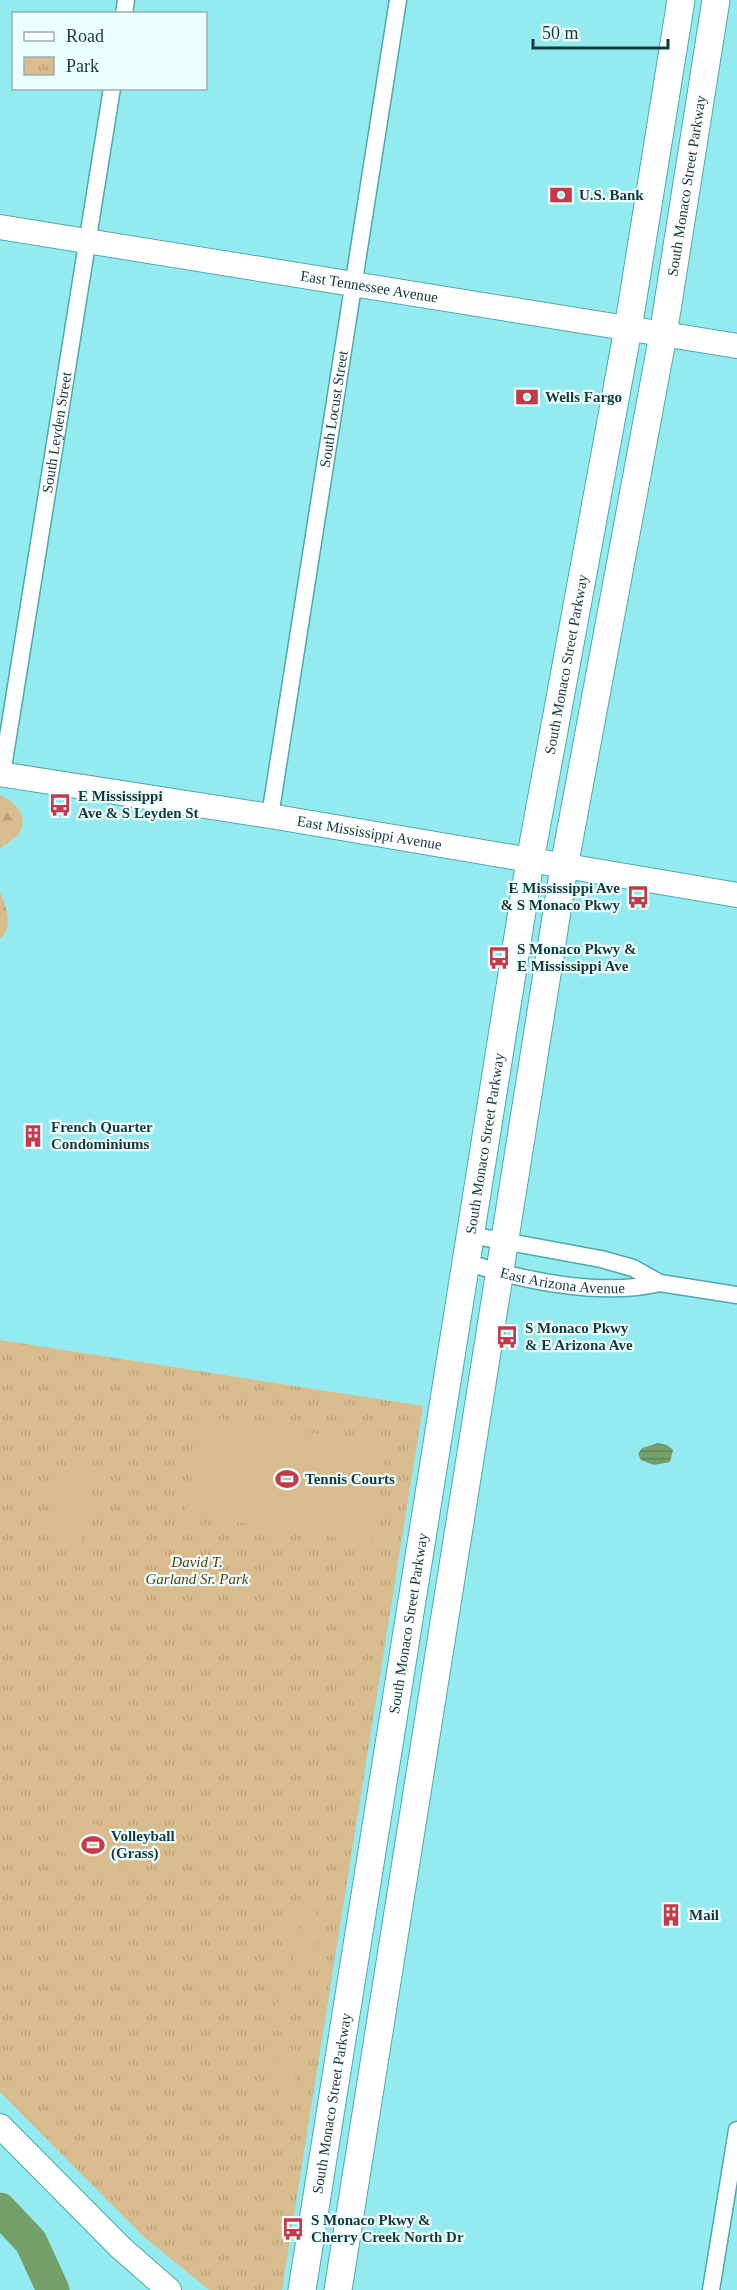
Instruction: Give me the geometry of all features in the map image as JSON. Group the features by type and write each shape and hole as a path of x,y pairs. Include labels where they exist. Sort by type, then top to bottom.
{"main road":[{"name":"South Monaco Street Parkway","path":"302,2290 530,861 628,329 681,0"},
{"name":"South Monaco Street Parkway","path":"338,2290 564,867 663,334 716,0"}],"street":[{"name":"South Locust Street","path":"270,816 398,0"},
{"name":"South Leyden Street","path":"1,774 112,90"},
{"name":"East Tennessee Avenue","path":"0,227 737,346"},
{"name":"East Mississippi Avenue","path":"1,774 270,816 737,895"},
{"name":"East Arizona Avenue","path":"470,1234 601,1259 633,1269 660,1283 737,1295"},
{"name":"East Arizona Avenue","path":"466,1263 499,1273 609,1289 631,1289 660,1283"},
{"path":"0,2126 121,2248 169,2290"},
{"path":"711,2290 737,2130"}],"green space":[{"path":"0,795 15,805 23,821 17,835 0,849"},
{"path":"0,892 8,923 0,939"},
{"name":"David T. Garland Sr. Park","path":"0,1340 423,1406 282,2290 209,2290 143,2236 0,2092"},
{"name":"Tennis Courts","path":"202,1416 387,1445 371,1543 186,1514"},
{"path":"60,1466 95,1473 81,1542 46,1535"},
{"name":"Volleyball (Grass)","path":"71,1812 132,1842 115,1878 53,1848"},
{"path":"306,1887 313,1894 303,1904 296,1920 289,1918"},
{"path":"314,1905 320,1931 316,1950 313,1952 304,1927 306,1915"},
{"path":"298,1923 307,1962 294,1965 287,1925"},
{"path":"290,1975 293,1988 292,2005 285,2028 281,2033 277,2030 278,2002 285,1976"},
{"path":"283,2044 294,2051 272,2083 264,2078"},
{"path":"297,2059 295,2087 282,2110 279,2085"},
{"path":"264,2086 272,2089 275,2119 265,2122"}],"shaded area":[{"path":"658,1443 667,1445 673,1450 670,1462 654,1465 641,1460 638,1454 642,1448"}],"waterway":[{"path":"0,2209 31,2242 53,2290"}],"place":[{"name":"U.S. Bank","path":"561,195"},
{"name":"Wells Fargo","path":"527,397"},
{"name":"E Mississippi Ave & S Leyden St","path":"60,805"},
{"name":"E Mississippi Ave & S Monaco Pkwy","path":"638,897"},
{"name":"S Monaco Pkwy & E Mississippi Ave","path":"499,958"},
{"name":"French Quarter Condominiums","path":"33,1136"},
{"name":"S Monaco Pkwy & E Arizona Ave","path":"507,1337"},
{"name":"Tennis Courts","path":"287,1479"},
{"name":"Volleyball (Grass)","path":"93,1845"},
{"name":"Mail","path":"671,1915"},
{"name":"S Monaco Pkwy & Cherry Creek North Dr","path":"293,2229"}]}
